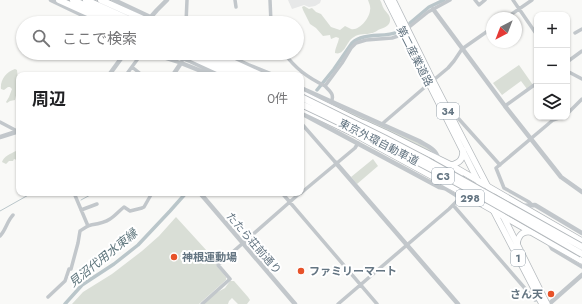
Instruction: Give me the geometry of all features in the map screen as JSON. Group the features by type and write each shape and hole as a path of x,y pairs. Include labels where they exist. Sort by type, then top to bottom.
{"highway":[{"path":"59,0 94,16"},
{"path":"73,0 108,16"},
{"path":"86,0 132,16"},
{"path":"101,0 135,16"},
{"path":"205,60 231,72"},
{"path":"219,60 245,72"},
{"name":"東京外環自動車道","path":"304,98 428,161 582,247"},
{"name":"東京外環自動車道","path":"304,105 382,143 439,173 582,254"}],"main road":[{"path":"65,0 100,16"},
{"path":"95,0 134,16"},
{"name":"34","path":"384,0 394,14"},
{"name":"第二産業道路","path":"387,0 405,31 478,181 541,301"},
{"name":"第二産業道路","path":"394,2 405,31"},
{"path":"197,60 223,72"},
{"path":"228,60 254,72"},
{"name":"第二産業道路","path":"431,82 452,119 548,304"},
{"name":"298","path":"304,94 438,158 582,242"},
{"name":"298","path":"304,109 463,190"},
{"name":"298","path":"364,123 460,175"},
{"name":"298","path":"358,136 582,260"},
{"path":"451,165 461,160 463,150"},
{"name":"298","path":"530,214 582,242"},
{"path":"517,244 517,239 522,233 529,230"},
{"name":"298","path":"529,230 582,260"}],"street":[{"path":"50,0 84,16"},
{"path":"114,0 138,16"},
{"path":"151,16 167,0"},
{"path":"186,16 187,0"},
{"path":"235,0 236,7"},
{"path":"270,0 271,16"},
{"path":"325,86 356,43 366,40 392,38 398,36 433,9 450,0"},
{"path":"475,0 478,5 485,0"},
{"path":"513,0 534,31"},
{"path":"515,12 532,0"},
{"path":"433,9 505,106 561,177 582,192"},
{"path":"575,33 582,29"},
{"path":"382,124 448,68 462,49 486,32"},
{"path":"570,60 582,51"},
{"path":"111,72 120,60"},
{"path":"128,72 137,60"},
{"path":"175,60 204,72"},
{"path":"187,60 214,72"},
{"path":"237,60 266,72"},
{"path":"240,60 248,65"},
{"path":"289,60 301,72"},
{"path":"176,72 182,62"},
{"path":"132,67 138,72"},
{"path":"570,73 582,79"},
{"path":"304,74 325,86 332,93 333,96 330,104"},
{"path":"505,106 536,84"},
{"path":"304,90 330,104 382,124 420,141 431,148 438,158"},
{"path":"570,111 582,99"},
{"path":"304,114 324,123 460,198 338,304"},
{"path":"452,119 458,118 498,167 504,188 582,232"},
{"path":"498,167 553,120"},
{"path":"0,122 16,130"},
{"path":"304,126 458,304"},
{"path":"0,137 16,132"},
{"path":"304,190 355,148 358,143"},
{"path":"444,188 450,186"},
{"path":"75,196 88,226"},
{"path":"48,297 65,281 69,270 72,269 80,231 88,226 108,220 124,207 130,211 142,208 150,196"},
{"name":"たたら荘前通り","path":"203,196 295,304"},
{"path":"285,196 377,304"},
{"path":"202,304 230,279 218,265 297,196"},
{"path":"81,210 97,204"},
{"path":"453,205 535,300 541,301"},
{"path":"522,206 532,205"},
{"path":"0,236 4,233 10,218 13,215"},
{"path":"548,242 552,249 582,267"},
{"path":"548,304 582,275"}],"shaded area":[{"path":"288,0 321,0 320,3 315,6 309,7 304,5 292,9"},
{"path":"368,0 380,0 383,8 390,18 389,23 373,33 356,36 351,39 341,52 338,53 335,53 335,49 339,38 336,37 331,39 330,35 323,36 310,24 302,7 304,6 309,9 312,8 321,14 331,27 340,30 345,26 354,29 358,28 364,23 370,13"},
{"path":"519,65 533,85 527,89 521,81 502,95 493,83"},
{"path":"12,70 17,70 16,96 15,100 7,103 6,102 12,89 8,87 4,90 1,89 1,86 6,74"},
{"path":"333,105 412,139 431,150 432,153 376,125 331,107"},
{"path":"16,151 16,160 9,161 6,164 2,162 3,160 9,154"},
{"path":"373,159 378,166 357,184 351,177"},
{"name":"神根運動場","path":"176,217 218,263 216,265 226,277 226,280 199,304 72,304 83,292 112,274 142,251 159,236"},
{"path":"230,281 234,281 248,297 250,300 247,304 238,304 232,298 228,304 203,304 214,294 225,288"}],"waterway":[{"name":"見沼代用水東縁","path":"410,23 429,7 444,0"},
{"name":"見沼代用水東縁","path":"317,90 352,43 362,37 386,35 398,32"},
{"path":"0,211 27,196"},
{"path":"81,200 88,196"},
{"name":"見沼代用水東縁","path":"65,304 82,285 114,264 138,245 183,196"}],"tunnel":[{"path":"460,175 530,214"}],"place":[{"name":"神根運動場","path":"174,257"},
{"name":"ファミリーマート","path":"301,271"},
{"name":"さん天","path":"551,294"}]}
